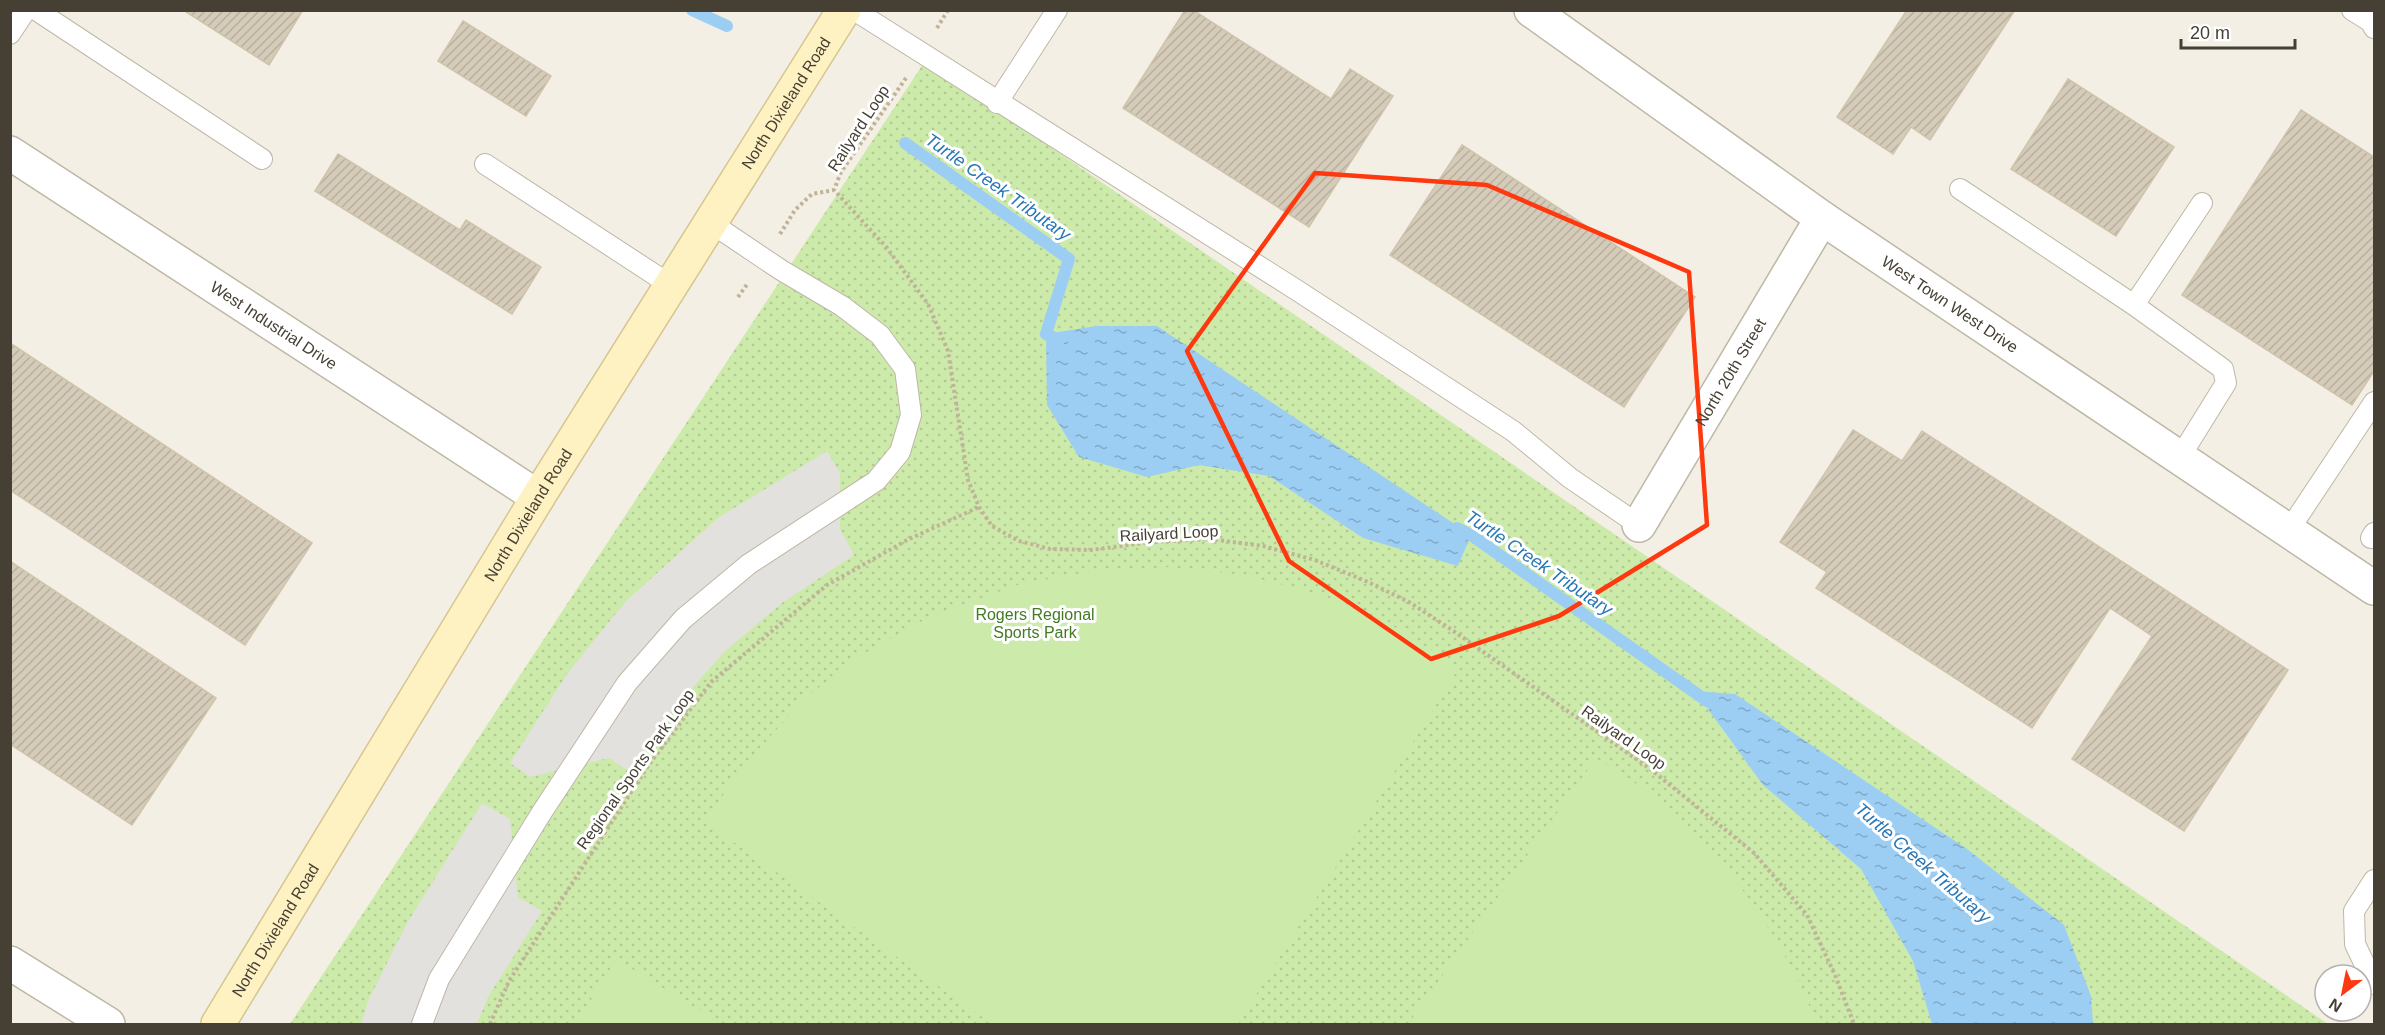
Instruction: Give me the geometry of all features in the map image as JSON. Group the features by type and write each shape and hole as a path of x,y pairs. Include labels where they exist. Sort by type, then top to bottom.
{"main road":[{"name":"North Dixieland Road","path":"218,1024 538,497 844,10"}],"street":[{"name":"West Town West Drive","path":"1531,10 1822,218 2374,588"},
{"name":"West Industrial Drive","path":"10,153 538,497"},
{"name":"North 20th Street","path":"1639,525 1822,218"},
{"path":"10,963 108,1024"}],"lane":[{"path":"10,34 26,10"},
{"path":"36,10 262,159"},
{"path":"854,10 997,103 1295,289 1513,431 1570,478 1639,525"},
{"path":"997,103 1057,10"},
{"path":"2352,10 2371,22 2374,28"},
{"path":"485,164 672,286"},
{"path":"1960,189 2134,304 2223,369 2226,382 2180,457"},
{"path":"2134,304 2202,203"},
{"path":"422,1024 440,978 542,812 627,683 682,619 749,564 876,481 900,452 911,415 905,369 880,334 842,306 781,270 711,223"},
{"path":"2289,530 2374,402"},
{"path":"2374,880 2354,911 2355,944 2374,984"}],"path":[{"name":"Railyard Loop","path":"906,79 841,172 834,190 888,248 928,304 948,351 968,480 979,507 992,526 1019,541 1050,549 1091,550 1151,542 1210,539 1263,546 1315,560 1409,602 1649,768 1754,853 1807,915 1835,975 1854,1024"},
{"path":"795,210 812,194 834,190"},
{"name":"Regional Sports Park Loop","path":"490,1024 509,981 521,962 648,766 711,682 827,585 909,539 979,507"}],"highlighted area":[{"path":"1315,173 1487,185 1689,272 1707,525 1559,616 1431,659 1289,561 1187,351"}],"green space":[{"name":"Rogers Regional Sports Park","path":"925,61 2313,1014 2313,1023 2328,1024 290,1024"},
{"path":"1169,567 1245,575 1322,595 1393,626 1459,668 1238,1024 992,1024 705,822 739,771 803,700 856,658 929,617 1017,585 1087,572"},
{"path":"1596,758 1640,787 1674,815 1725,867 1747,896 1786,957 1817,1024 1408,1024"},
{"path":"616,959 722,1024 576,1024"}],"shaded area":[{"path":"827,451 840,473 840,529 854,555 782,603 724,652 671,712 630,772 609,758 530,777 510,763 567,674 626,601 718,518"},
{"path":"482,803 510,819 518,897 542,911 488,997 477,1024 361,1024 368,1001 407,923"}],"water":[{"path":"1096,326 1157,326 1471,535 1458,566 1363,538 1269,476 1199,465 1147,477 1079,457 1047,405 1046,334"},
{"path":"1695,691 1735,694 1967,849 2064,925 2091,996 2093,1024 1932,1024 1913,961 1861,869 1763,785"}],"building":[{"path":"183,10 303,10 269,65"},
{"path":"1185,10 1193,10 1331,99 1350,69 1393,96 1309,227 1123,108"},
{"path":"1907,10 2015,10 1930,140 1911,127 1893,154 1837,117"},
{"path":"463,21 551,76 526,116 438,61"},
{"path":"2068,79 2174,147 2116,236 2011,169"},
{"path":"2301,110 2374,157 2374,371 2352,405 2182,295"},
{"path":"1462,145 1695,297 1624,407 1390,255"},
{"path":"338,154 460,230 466,220 541,267 512,314 315,191"},
{"path":"10,343 312,543 245,645 10,490"},
{"path":"1853,430 1902,461 1922,431 2288,670 2184,831 2072,759 2152,636 2110,608 2032,728 1816,588 1827,572 1780,542"},
{"path":"10,561 216,698 132,825 10,744"}],"waterway":[{"name":"Turtle Creek Tributary","path":"692,10 727,26"},
{"name":"Turtle Creek Tributary","path":"905,143 1069,259 1046,334 1059,340"},
{"name":"Turtle Creek Tributary","path":"1457,528 1471,535 1707,701"}]}
